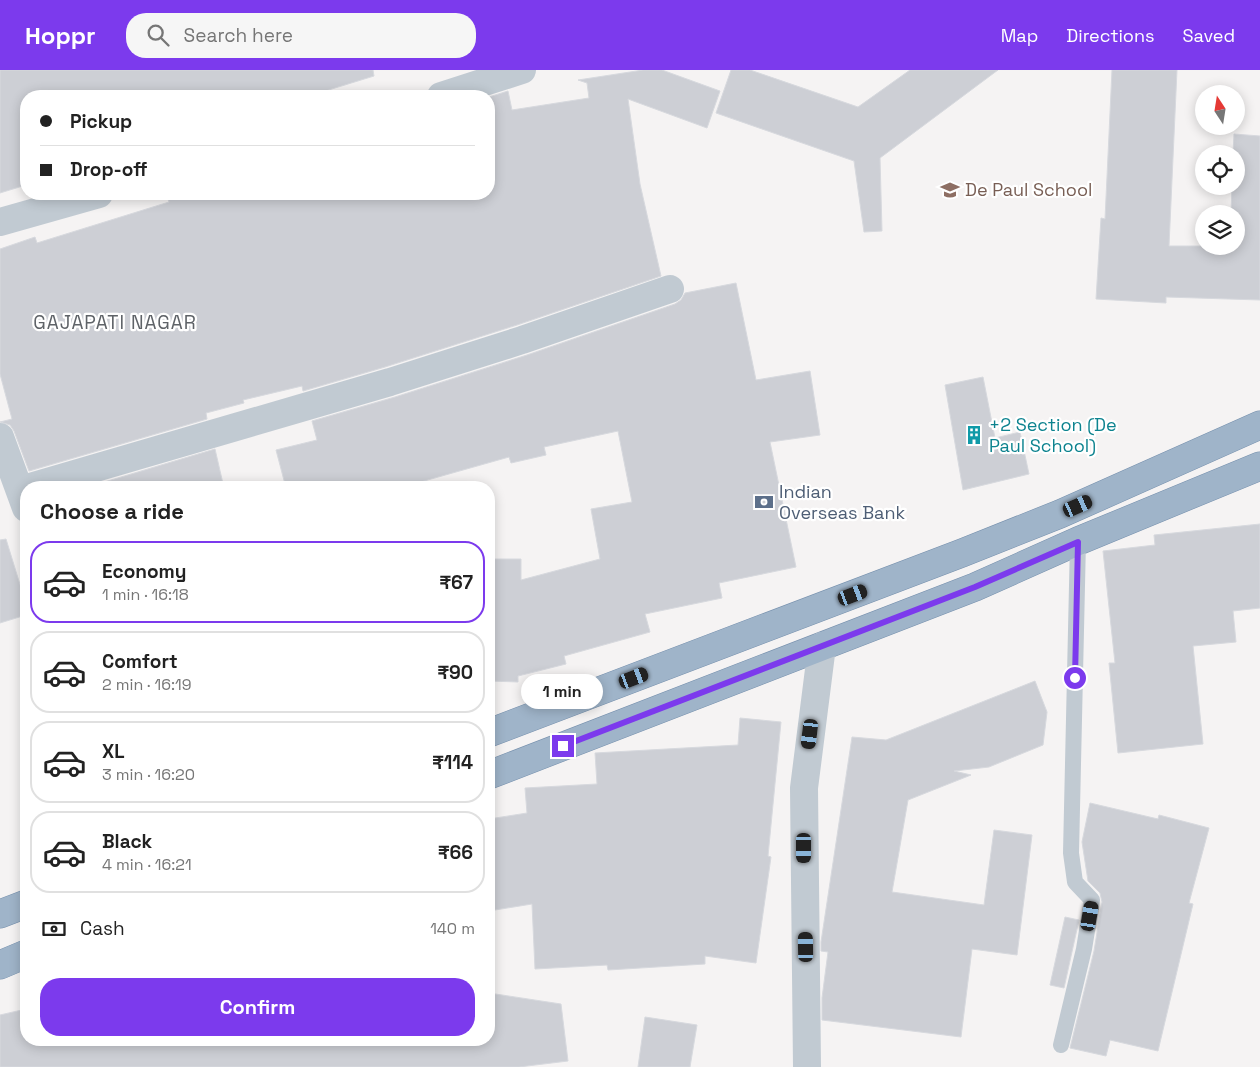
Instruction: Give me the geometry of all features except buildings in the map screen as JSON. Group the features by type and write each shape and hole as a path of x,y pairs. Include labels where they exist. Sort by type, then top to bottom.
{"highway":[{"path":"495,731 962,554 1060,514 1260,425"},
{"path":"495,773 975,587 1260,466"},
{"path":"962,554 975,587"},
{"path":"0,914 20,906"},
{"path":"0,965 20,957"}],"street":[{"path":"460,90 522,70"},
{"path":"0,222 78,200"},
{"path":"63,481 390,382 522,340 670,289"},
{"path":"0,437 20,494"},
{"path":"807,1067 804,788 822,646"}],"lane":[{"path":"1062,1044 1084,949 1092,900 1075,882 1071,853 1078,542"}],"place":[{"name":"De Paul School","path":"950,190"},
{"name":"+2 Section (De Paul School)","path":"974,435"},
{"name":"Indian Overseas Bank","path":"764,502"}],"district":[{"name":"GAJAPATI NAGAR","path":"115,322"}],"route":[{"path":"563,746 975,587 1078,542 1075,678"}]}
